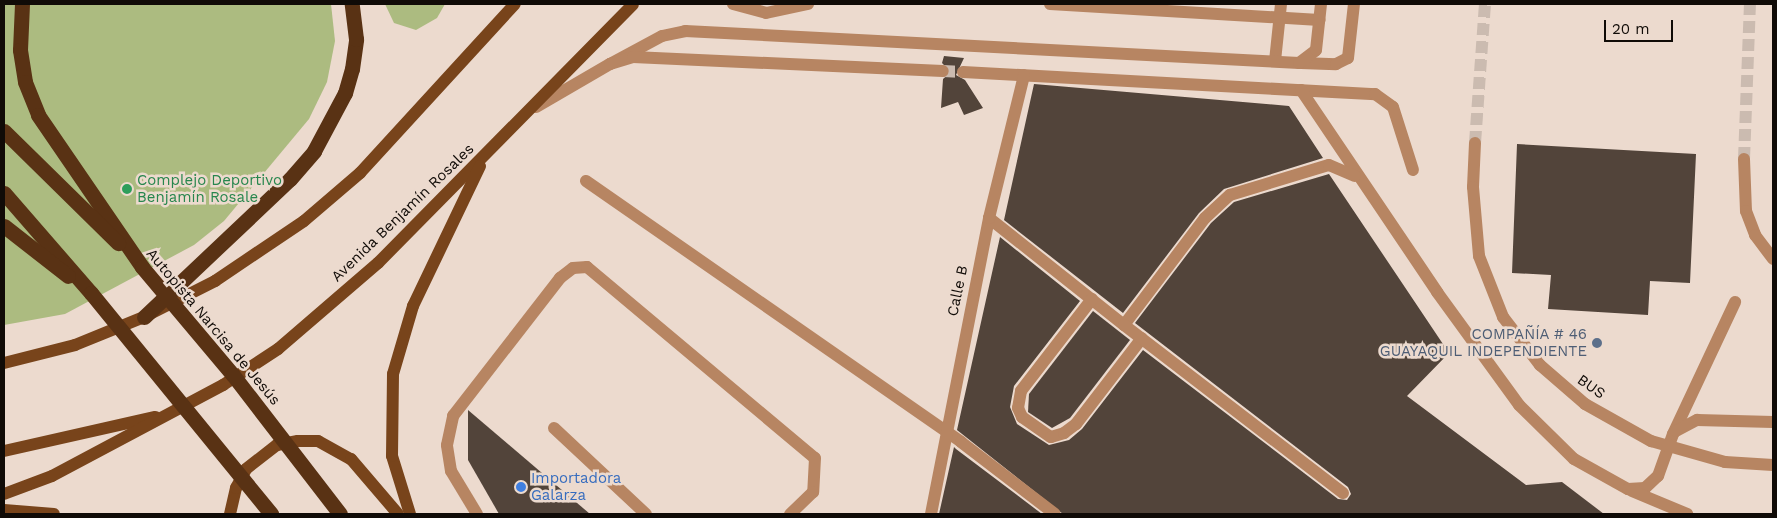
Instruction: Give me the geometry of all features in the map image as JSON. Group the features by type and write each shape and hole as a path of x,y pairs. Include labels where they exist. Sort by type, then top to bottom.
{"highway":[{"path":"22,4 20,50 25,82 38,115 142,267"},
{"path":"144,317 290,179 314,151 345,94 352,69 356,39 352,4"},
{"name":"Autopista Narcisa de Jesús","path":"4,131 142,267 234,375 340,514"},
{"path":"4,193 91,293 271,514"},
{"path":"4,226 91,293"}],"main road":[{"path":"4,364 75,345 144,317 215,281 304,221 360,173 515,4"},
{"name":"Avenida Benjamín Rosales","path":"4,494 52,476 170,414 278,349 326,310 484,157 633,4"},
{"path":"410,514 392,456 393,374 413,306 484,157"},
{"path":"4,451 170,414"},
{"path":"230,514 236,488 246,469 277,445 305,441 318,442 351,459 398,514"},
{"path":"4,510 54,514"}],"lane":[{"path":"734,4 766,13 808,4"},
{"path":"1050,4 1320,20"},
{"path":"1275,61 1281,4"},
{"path":"1299,63 1316,50 1321,4"},
{"path":"522,117 610,64 662,36 685,31 1336,64 1348,58 1354,4"},
{"path":"610,64 655,56 943,71"},
{"path":"963,72 1375,94 1388,100 1413,170"},
{"name":"Calle B","path":"935,512 945,432 989,218 1024,75"},
{"path":"1301,90 1361,181 1519,405 1574,459 1628,489 1687,514"},
{"name":"BUS","path":"1475,143 1473,188 1479,256 1503,318 1540,365 1585,404 1652,441 1726,462 1773,464"},
{"path":"1744,159 1746,211 1773,259"},
{"path":"1124,325 1205,218 1230,195 1329,165 1361,181"},
{"path":"586,181 945,432 1055,514"},
{"path":"989,218 1124,325 1343,493"},
{"path":"477,514 451,471 447,445 453,416 560,278 573,268 587,267 815,458 813,492 790,514"},
{"path":"1092,299 1021,391 1018,408 1022,418 1051,437 1064,434 1076,424 1142,338"},
{"path":"1628,489 1653,483 1672,434 1735,302"},
{"path":"1672,434 1697,420 1773,422"},
{"path":"554,428 646,514"}],"green space":[{"name":"Complejo Deportivo Benjamín Rosale","path":"4,4 331,4 335,41 327,82 309,119 224,221 194,245 65,314 4,325"},
{"path":"385,4 445,4 437,18 416,30 394,23"}],"building":[{"path":"944,56 964,58 956,75 965,80 983,108 964,115 958,102 941,108 943,79 951,72 942,63"},
{"path":"1034,84 1289,106 1323,158 1224,189 1199,213 1123,313 1004,220"},
{"path":"1517,144 1696,154 1690,283 1650,281 1648,315 1548,309 1551,275 1512,273"},
{"path":"1329,174 1449,353 1407,396 1526,485 1562,482 1604,514 1063,514 957,430 1000,237 1080,301 1014,386 1010,407 1017,424 1049,445 1069,440 1082,429 1143,350 1338,499 1347,500 1351,494 1348,487 1135,323 1211,223 1234,202"},
{"path":"1093,311 1130,340 1070,418 1052,428 1028,412 1029,394"},
{"name":"Importadora Galarza","path":"468,410 590,514 499,514 468,460"},
{"path":"954,447 956,449 1042,514 939,514"}],"tunnel":[{"path":"1475,143 1485,4"},
{"path":"1744,159 1750,4"},
{"path":"943,71 963,72"}],"place":[{"name":"Complejo Deportivo Benjamín Rosale","path":"127,189"},
{"name":"COMPAÑÍA # 46 GUAYAQUIL INDEPENDIENTE","path":"1597,343"},
{"name":"Importadora Galarza","path":"521,487"}]}
